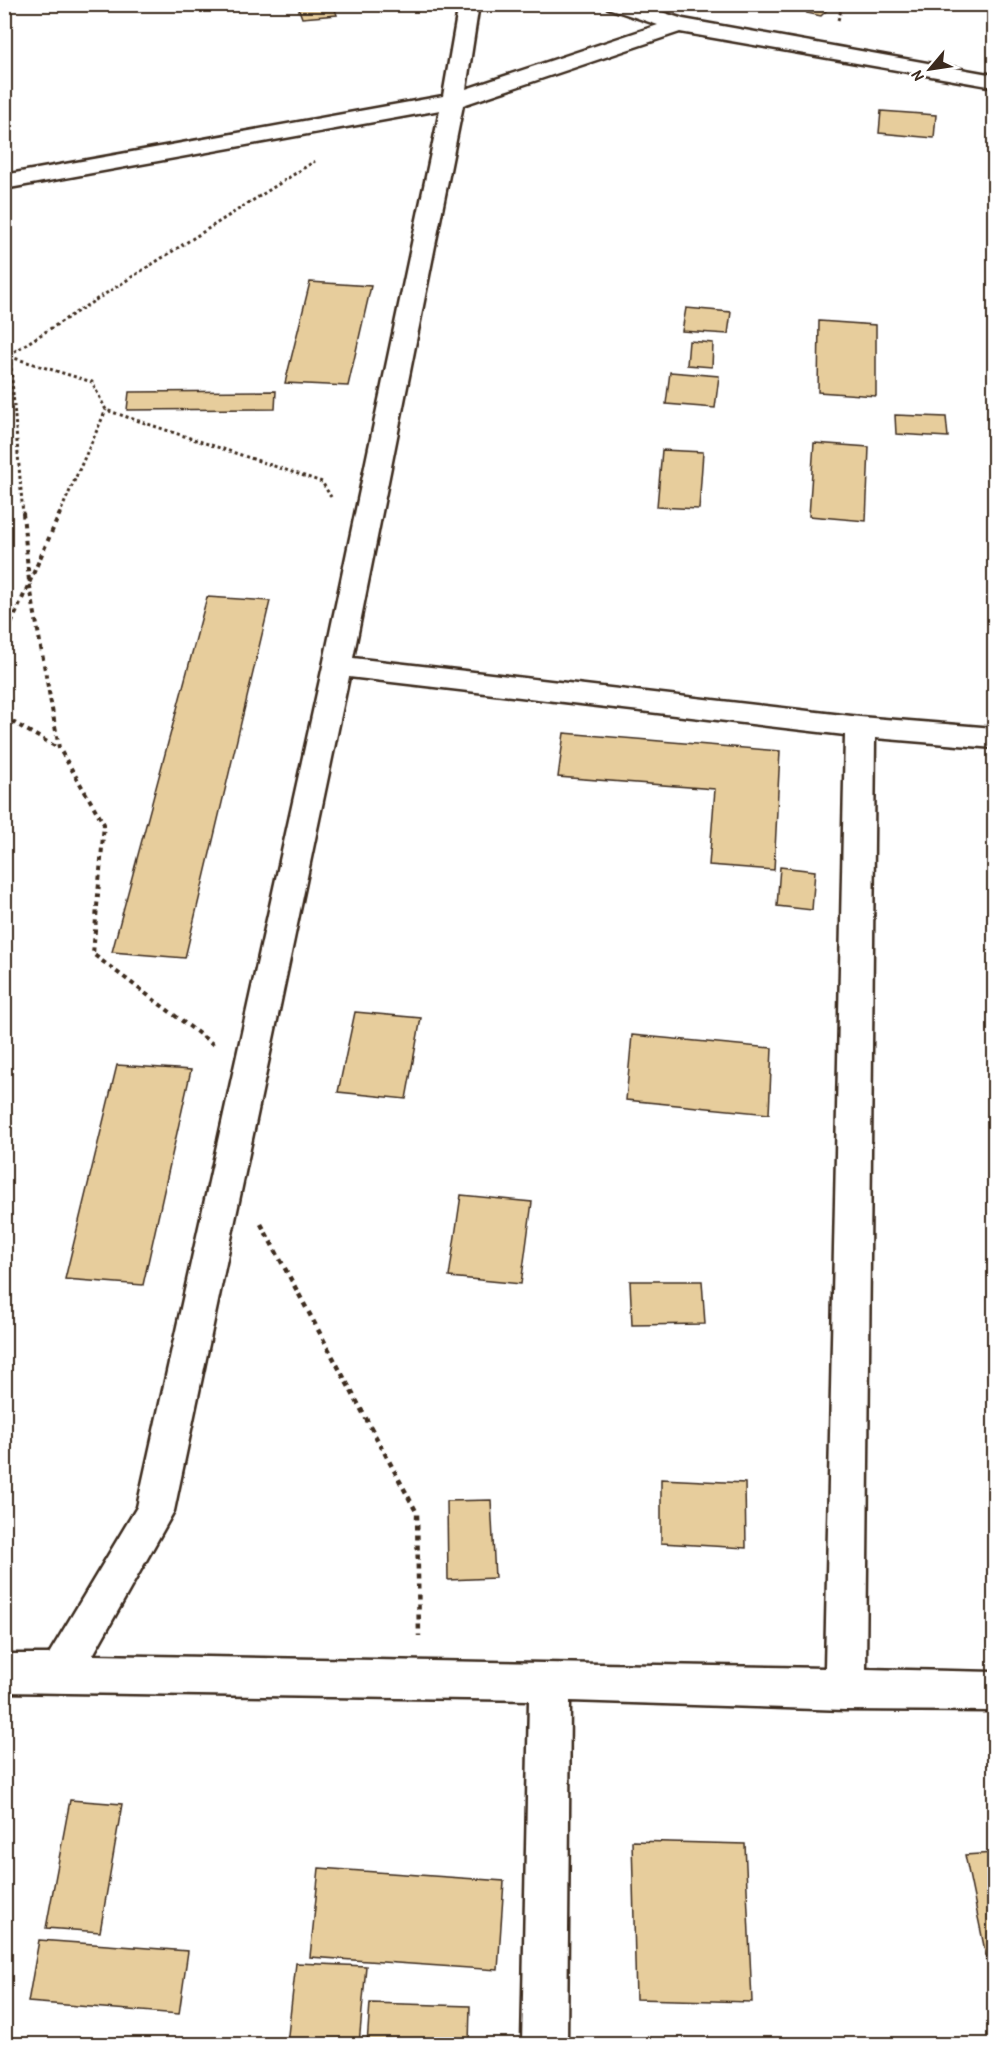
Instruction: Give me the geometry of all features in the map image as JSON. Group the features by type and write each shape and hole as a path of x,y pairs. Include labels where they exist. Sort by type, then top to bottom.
{"street":[{"path":"60,1674 155,1510 337,666 453,101 470,4"},
{"path":"615,4 679,25 994,81"},
{"path":"4,182 453,101 679,25"},
{"path":"337,666 860,727 994,738"},
{"path":"845,1690 860,727"},
{"path":"4,1673 550,1681 994,1692"},
{"path":"545,2044 550,1681"}],"path":[{"path":"10,356 321,157"},
{"path":"4,333 10,356 29,580 59,748 104,824 93,954 221,1049"},
{"path":"4,356 92,382 106,410 322,482 361,550"},
{"path":"4,640 106,410"},
{"path":"4,717 59,748"},
{"path":"230,1165 417,1514 419,1679"}],"building":[{"path":"297,4 333,4 337,15 302,18"},
{"path":"815,4 829,8 821,16 807,13"},
{"path":"881,111 936,115 934,138 879,133"},
{"path":"310,282 371,286 348,386 285,383"},
{"path":"686,308 731,312 728,334 682,331"},
{"path":"819,321 876,325 876,396 818,392"},
{"path":"689,341 713,343 712,367 687,365"},
{"path":"670,372 719,376 715,408 666,404"},
{"path":"276,391 275,409 127,410 129,392"},
{"path":"895,415 946,417 948,437 896,434"},
{"path":"814,443 869,447 866,521 809,516"},
{"path":"662,450 703,452 699,509 657,507"},
{"path":"207,597 270,601 185,958 112,952"},
{"path":"564,733 780,751 774,870 709,865 715,789 558,777"},
{"path":"780,867 815,871 812,910 777,906"},
{"path":"355,1012 421,1018 406,1099 338,1092"},
{"path":"632,1035 772,1048 769,1114 626,1100"},
{"path":"117,1065 191,1070 143,1285 65,1279"},
{"path":"461,1195 532,1202 521,1284 449,1277"},
{"path":"630,1281 702,1281 705,1324 632,1325"},
{"path":"661,1479 745,1483 746,1548 661,1543"},
{"path":"491,1500 495,1578 448,1580 447,1501"},
{"path":"70,1800 122,1804 100,1932 46,1928"},
{"path":"632,1841 745,1844 752,2002 636,1999"},
{"path":"994,1853 994,1994 965,1855"},
{"path":"319,1868 504,1881 498,1970 310,1957"},
{"path":"39,1940 188,1951 179,2014 28,2002"},
{"path":"296,1963 366,1966 359,2044 287,2044"},
{"path":"370,2003 470,2006 469,2044 367,2044"}]}
